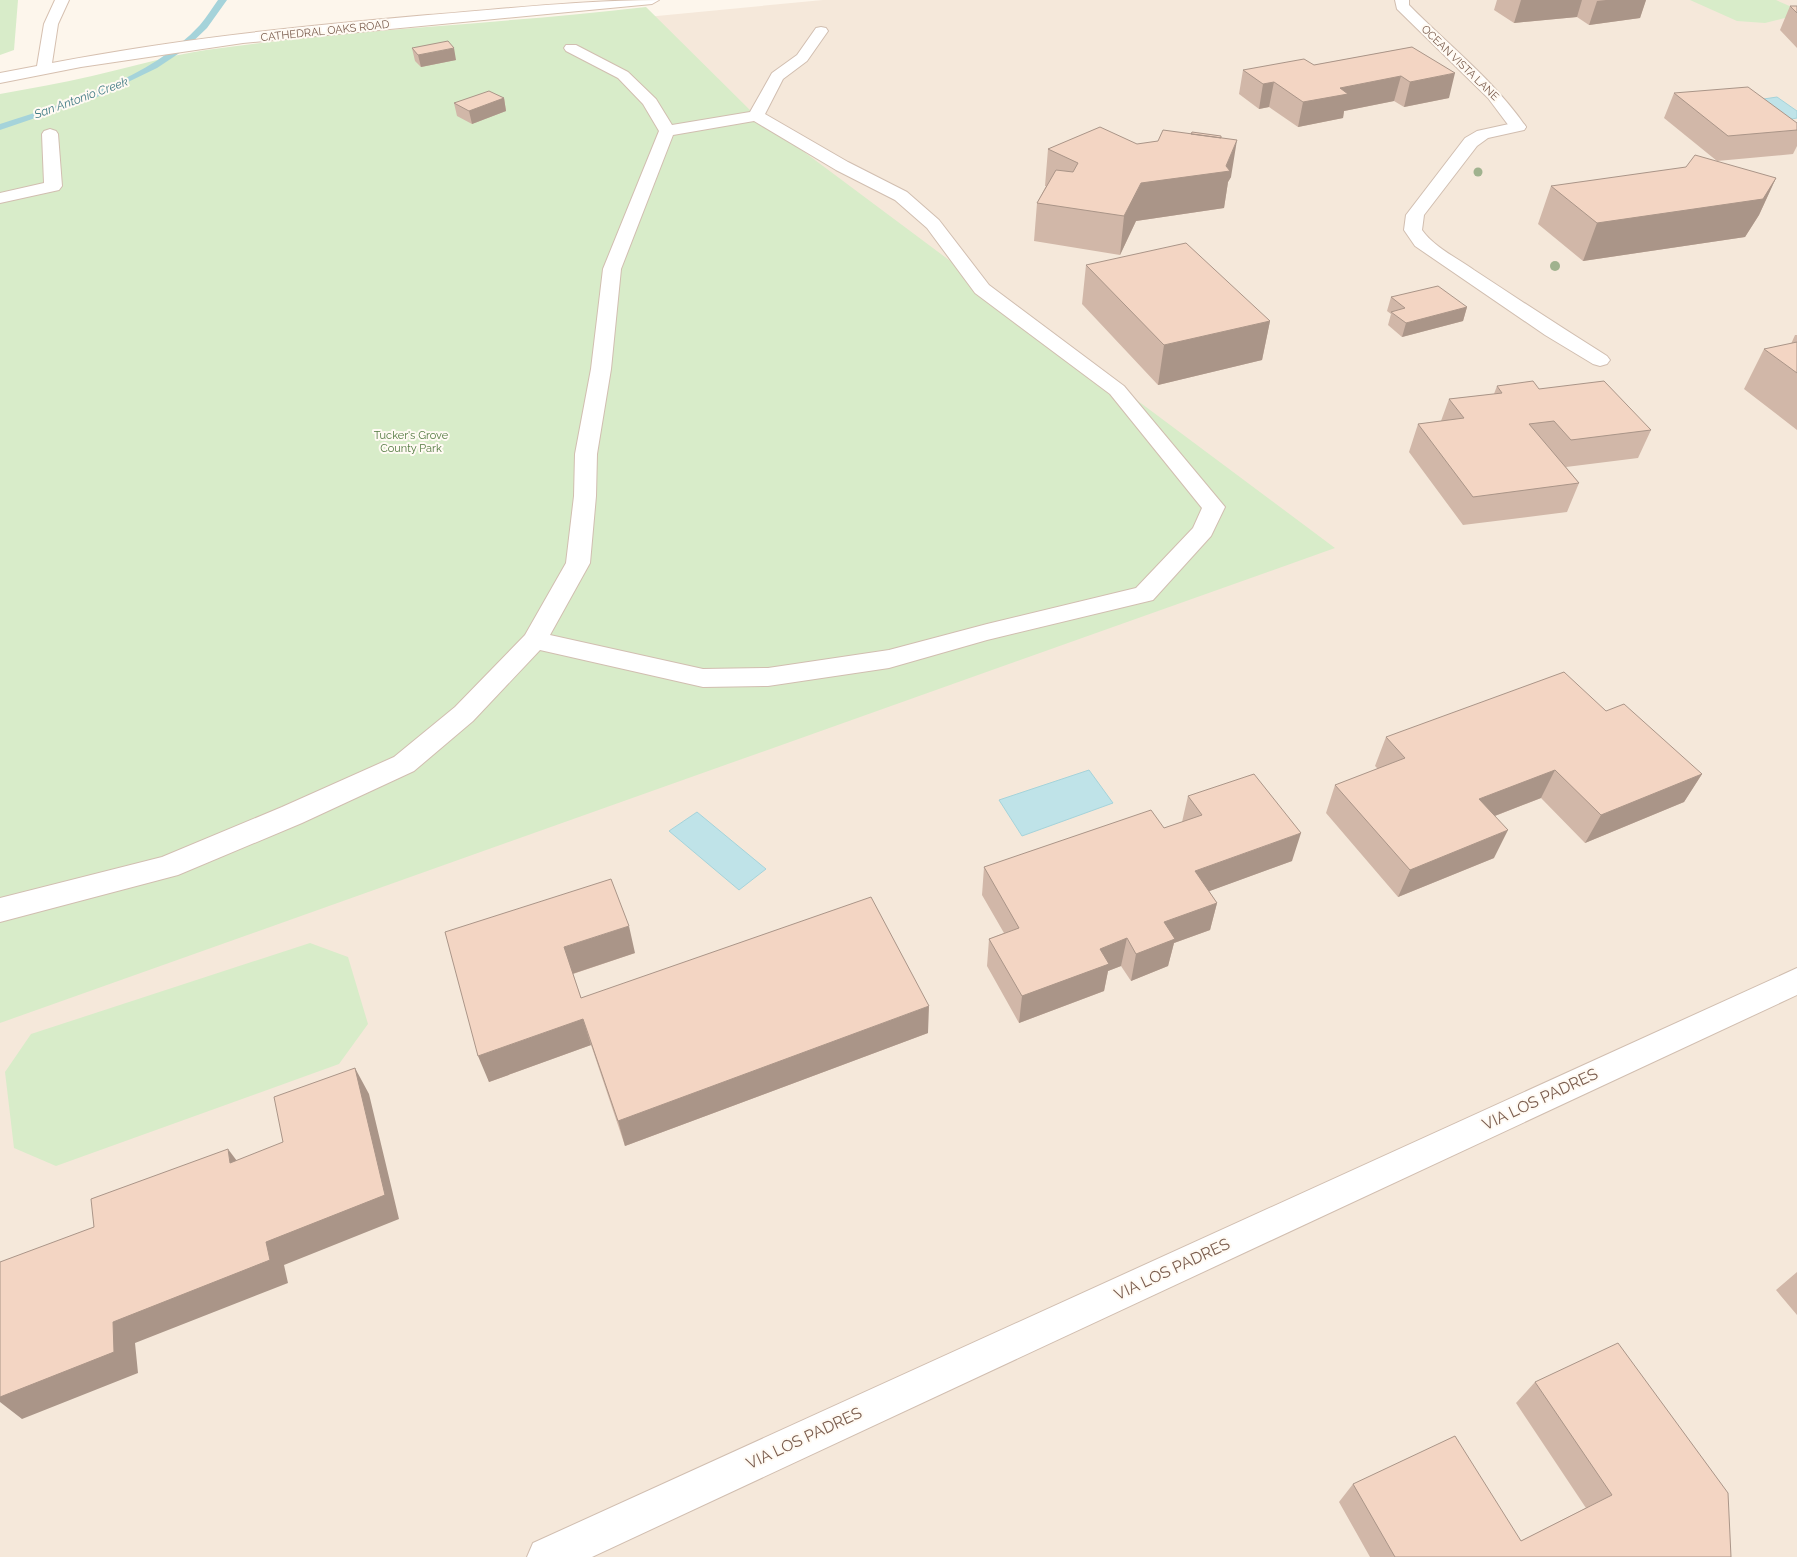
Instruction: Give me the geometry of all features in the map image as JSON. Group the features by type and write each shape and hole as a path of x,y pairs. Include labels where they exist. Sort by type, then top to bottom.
{"street":[{"path":"44,68 46,46 55,11 62,0"},
{"name":"CATHEDRAL OAKS ROAD","path":"0,78 44,68 129,54 270,36 652,0"},
{"name":"OCEAN VISTA LANE","path":"1402,0 1402,6 1494,95 1518,127 1483,134 1472,142 1448,170 1415,215 1414,230 1421,242 1552,331 1600,360"},
{"path":"756,116 777,76 802,58 821,31"},
{"path":"570,48 624,75 650,102 667,131"},
{"path":"535,640 703,678 768,677 889,658 1144,594 1203,531 1214,507 1117,390 982,289 933,224 901,196 842,166 756,116 718,124 667,131"},
{"path":"0,910 168,867 292,815 404,764 464,714 535,640 578,563 585,496 586,454 602,360 612,269 667,131"},
{"path":"0,198 53,186 50,134"},
{"name":"VIA LOS PADRES","path":"547,1557 1797,981"}],"shaded area":[{"path":"823,0 1797,0 1797,1557 0,1557 0,133 155,64"}],"green space":[{"path":"0,0 18,0 14,50 0,55"},
{"path":"1690,0 1776,0 1794,8 1797,15 1765,23 1737,21"},
{"name":"Tucker's Grove County Park","path":"646,7 756,116 1335,548 0,1023 0,94 81,79 163,58 206,50 316,37"},
{"path":"310,943 348,957 368,1024 339,1064 56,1166 14,1148 5,1072 31,1034"}],"water":[{"path":"1777,97 1797,111 1797,118 1786,120 1757,100"},
{"path":"1089,770 1113,803 1022,836 999,800"},
{"path":"697,812 766,869 739,890 669,831"}],"building":[{"path":"1790,6 1797,6 1797,13"},
{"path":"448,41 454,48 418,55 412,48"},
{"path":"1412,47 1455,73 1410,82 1401,76 1340,88 1348,94 1303,102 1274,82 1263,84 1243,70 1304,59 1314,65"},
{"path":"1748,87 1797,123 1797,130 1728,136 1674,93"},
{"path":"489,91 504,98 469,111 454,103"},
{"path":"1100,127 1137,144 1158,141 1163,130 1237,140 1226,166 1230,171 1141,183 1124,216 1037,203 1056,170 1073,172 1078,163 1048,149"},
{"path":"1192,132 1221,136 1221,138 1191,134"},
{"path":"1695,155 1776,178 1763,199 1597,223 1551,186 1686,167"},
{"path":"1186,243 1270,321 1164,345 1086,265"},
{"path":"1438,286 1467,307 1406,323 1391,312 1405,308 1391,297"},
{"path":"1797,342 1797,373 1764,349"},
{"path":"1533,381 1539,389 1604,381 1651,430 1571,440 1554,421 1529,424 1579,483 1473,497 1418,424 1464,418 1449,399 1502,393 1497,386"},
{"path":"1564,672 1606,711 1624,704 1702,774 1601,815 1555,770 1479,799 1508,830 1410,870 1335,785 1405,758 1386,737"},
{"path":"1254,774 1301,833 1195,871 1217,903 1164,922 1175,939 1136,954 1127,938 1100,949 1109,964 1022,996 989,939 1019,928 984,867 1151,810 1164,828 1202,815 1188,796"},
{"path":"611,879 629,926 564,947 581,998 871,897 929,1006 618,1121 583,1019 478,1056 445,932"},
{"path":"355,1068 385,1195 266,1242 270,1260 113,1322 114,1352 0,1397 0,1262 94,1227 91,1199 228,1149 230,1163 283,1142 274,1097"},
{"path":"1618,1343 1728,1493 1731,1557 1395,1557 1353,1484 1455,1436 1521,1541 1612,1495 1535,1382"}],"waterway":[{"name":"San Antonio Creek","path":"0,127 93,95 124,82 154,66 181,48 204,26 223,0"}]}
